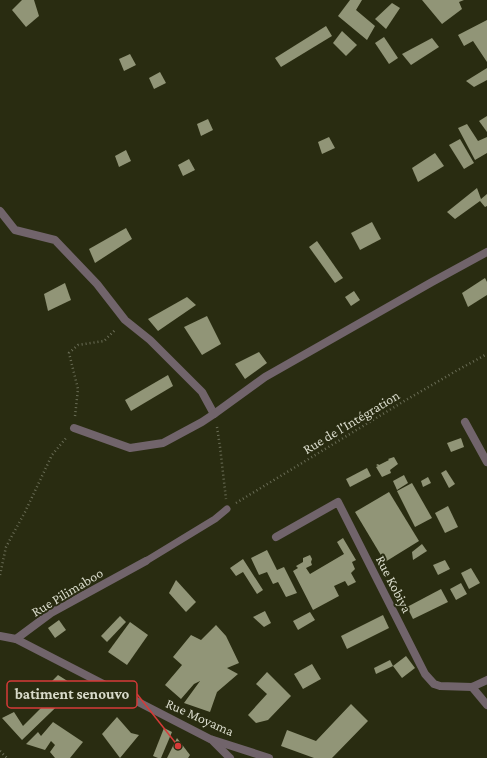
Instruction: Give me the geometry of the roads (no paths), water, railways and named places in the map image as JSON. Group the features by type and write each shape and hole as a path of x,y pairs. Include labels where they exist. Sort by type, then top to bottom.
{"street":[{"path":"0,211 15,230 55,240 97,284 125,320 150,340 202,392 214,414"},
{"path":"74,428 130,448 162,443 202,422 265,377 487,252"},
{"path":"465,422 487,462"},
{"name":"Rue Kobiya","path":"276,537 338,502 425,674 434,684 440,686 472,687"},
{"name":"Rue Pilimaboo","path":"16,640 51,613 146,561"},
{"path":"0,636 16,640"},
{"name":"Rue Moyama","path":"16,640 210,739 269,758"},
{"path":"487,680 472,687 487,705"},
{"path":"210,739 230,758"}],"lane":[{"path":"146,561 215,519 227,509"}],"place":[{"name":"batiment senouvo","path":"178,746"}]}
